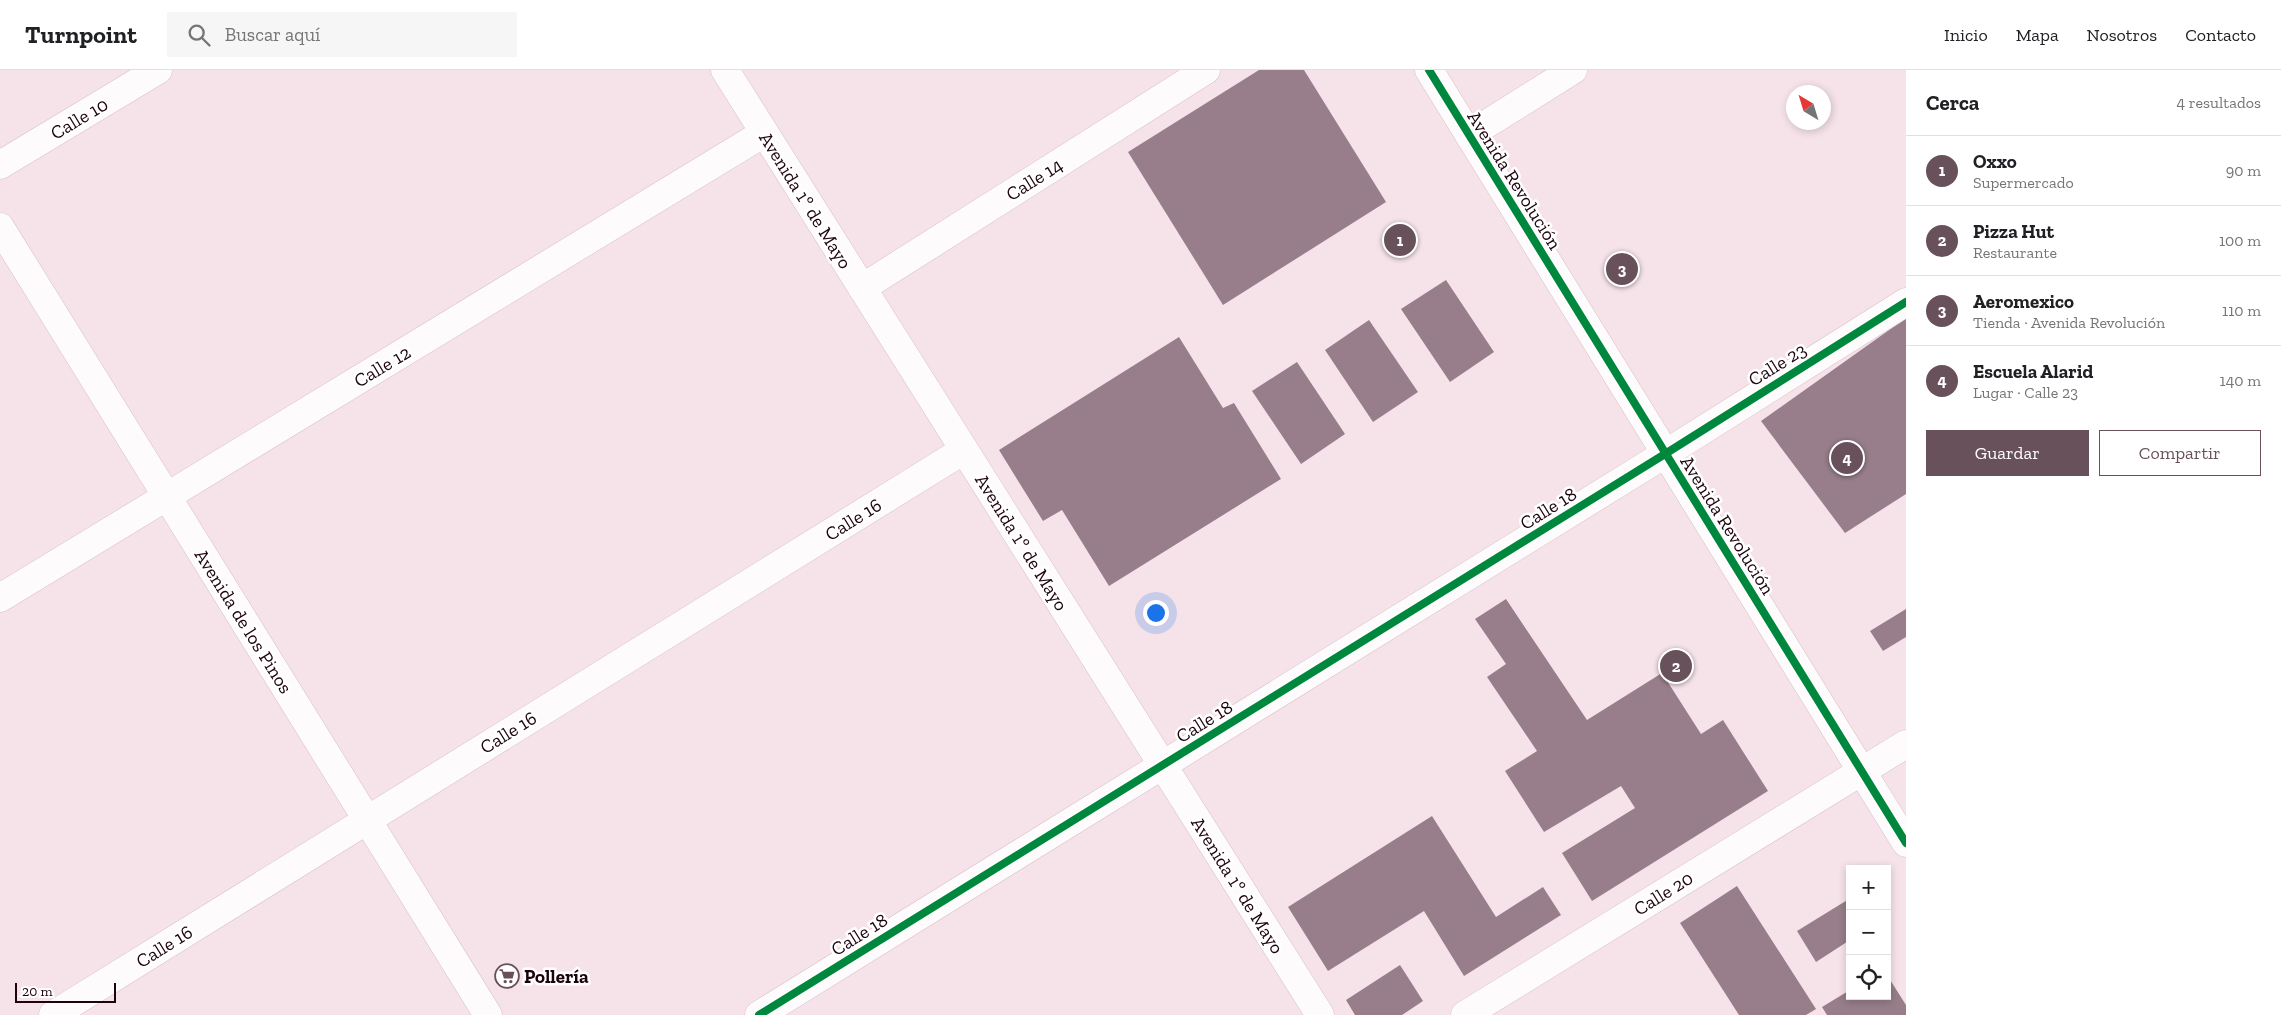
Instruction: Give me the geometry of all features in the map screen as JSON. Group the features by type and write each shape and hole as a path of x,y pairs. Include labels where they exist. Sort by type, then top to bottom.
{"street":[{"name":"Calle 10","path":"0,165 158,70"},
{"name":"Avenida 1º de Mayo","path":"725,70 1320,1015"},
{"name":"Calle 14","path":"862,288 1206,70"},
{"name":"Avenida Revolución","path":"1428,70 1906,843"},
{"path":"1469,135 1573,70"},
{"name":"Calle 12","path":"0,598 764,134"},
{"name":"Avenida de los Pinos","path":"0,227 488,1015"},
{"name":"Calle 23","path":"1666,454 1906,302"},
{"name":"Calle 16","path":"53,1015 964,450"},
{"name":"Calle 18","path":"759,1015 1666,454"},
{"name":"Calle 20","path":"1465,1015 1906,744"}],"building":[{"path":"1259,70 1304,70 1386,202 1223,305 1128,152"},
{"path":"1446,280 1494,352 1450,382 1401,309"},
{"path":"1906,318 1906,494 1845,533 1761,421"},
{"path":"1369,320 1418,392 1373,422 1325,350"},
{"path":"1179,337 1223,408 1234,403 1281,479 1109,586 1062,510 1043,521 999,450"},
{"path":"1297,362 1345,434 1301,464 1252,391"},
{"path":"1506,599 1587,720 1662,673 1701,734 1723,720 1768,791 1592,901 1562,853 1635,808 1621,786 1544,832 1505,771 1537,751 1487,677 1506,664 1475,619"},
{"path":"1906,609 1906,637 1883,651 1870,631"},
{"path":"1432,816 1496,917 1543,887 1561,915 1464,976 1424,911 1328,971 1288,907"},
{"path":"1737,886 1816,1009 1806,1015 1739,1015 1680,923"},
{"path":"1846,901 1846,943 1816,962 1797,931"},
{"path":"1400,965 1423,1001 1402,1015 1355,1015 1346,1000"},
{"path":"1891,981 1906,1005 1906,1015 1827,1015 1822,1007 1846,992 1846,1000 1891,1000"}],"cycle path":[{"path":"1429,70 1906,843"},
{"path":"759,1015 1665,454 1906,302"}],"place":[{"name":"Oxxo","path":"1400,240"},
{"name":"Aeromexico","path":"1622,269"},
{"name":"Escuela Alarid","path":"1847,458"},
{"name":"Pizza Hut","path":"1676,666"},
{"name":"Pollería","path":"507,976"}]}
